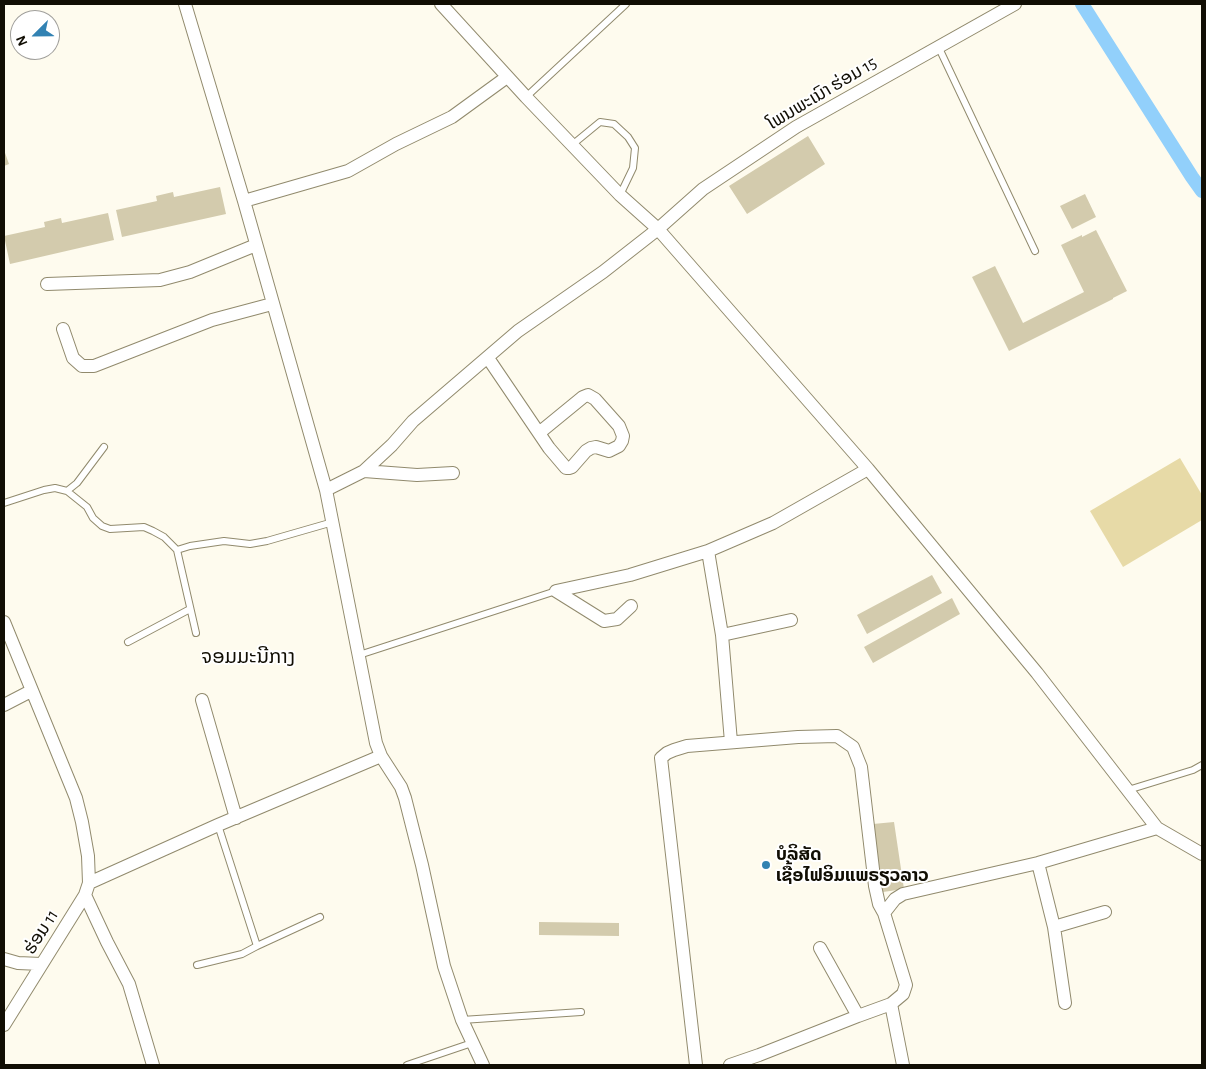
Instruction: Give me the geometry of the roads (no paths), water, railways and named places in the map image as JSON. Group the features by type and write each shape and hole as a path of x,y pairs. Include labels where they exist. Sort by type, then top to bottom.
{"street":[{"path":"185,4 244,201 326,490 376,743 381,756 402,787 422,865 444,966 462,1020 483,1065"},
{"path":"441,4 507,77 620,195 658,229 868,468 1037,673 1157,828 1202,854"},
{"name":"ໂພນພະເນົາ ຮ່ອມ 15","path":"364,471 392,445 413,421 518,332 603,272 658,229 703,190 796,127 1015,4"},
{"path":"244,201 348,171 396,144 452,117 507,77"},
{"path":"47,284 160,280 190,272 256,245"},
{"path":"62,329 73,358 82,366 94,366 212,320 272,304"},
{"path":"488,358 549,448 566,468 572,467 590,448 596,447 609,451 619,446 623,436 619,426 595,399 588,395 583,396 539,433"},
{"path":"556,591 630,575 708,551 773,523 868,468"},
{"path":"326,490 364,471 417,475 453,473"},
{"path":"708,551 722,635 731,742"},
{"path":"556,591 604,621 617,619 631,606"},
{"path":"722,635 791,620"},
{"path":"4,622 76,798 88,856 87,889 106,942 129,984 153,1065"},
{"path":"4,705 31,691"},
{"path":"202,700 236,818"},
{"path":"696,1065 661,758 667,753 687,746 798,737 837,736 853,747 861,767 875,886 879,904 884,913 906,985 903,994 891,1004 730,1065"},
{"path":"87,889 218,825 381,756"},
{"path":"884,913 895,899 903,894 1038,863 1157,828"},
{"path":"1038,863 1054,927 1064,1003"},
{"name":"ຮ່ອມ 11","path":"4,1025 87,889"},
{"path":"1054,927 1105,912"},
{"path":"820,948 858,1016"},
{"path":"4,959 41,964"},
{"path":"891,1004 903,1065"}],"lane":[{"path":"526,97 626,4"},
{"path":"938,46 1035,251"},
{"path":"572,145 600,122 614,124 628,137 635,148 633,168 620,195"},
{"path":"67,491 77,483 104,447"},
{"path":"4,503 55,488 67,491 86,507 102,526 110,529 144,527 164,537 178,550 196,633"},
{"path":"178,550 190,546 224,541 250,544 333,522"},
{"path":"359,656 556,591"},
{"path":"128,642 190,609"},
{"path":"1127,790 1202,766"},
{"path":"218,825 257,946"},
{"path":"197,965 242,954 320,916"},
{"path":"462,1020 580,1012"},
{"path":"407,1065 472,1043"}],"waterway":[{"path":"1082,4 1202,191"}],"place":[{"name":"ບໍລິສັດ ເຊື້ອໄຟອິມແພຣຽວລາວ","path":"766,865"}],"district":[{"name":"ຈອມມະນີກາງ","path":"248,657"}]}
